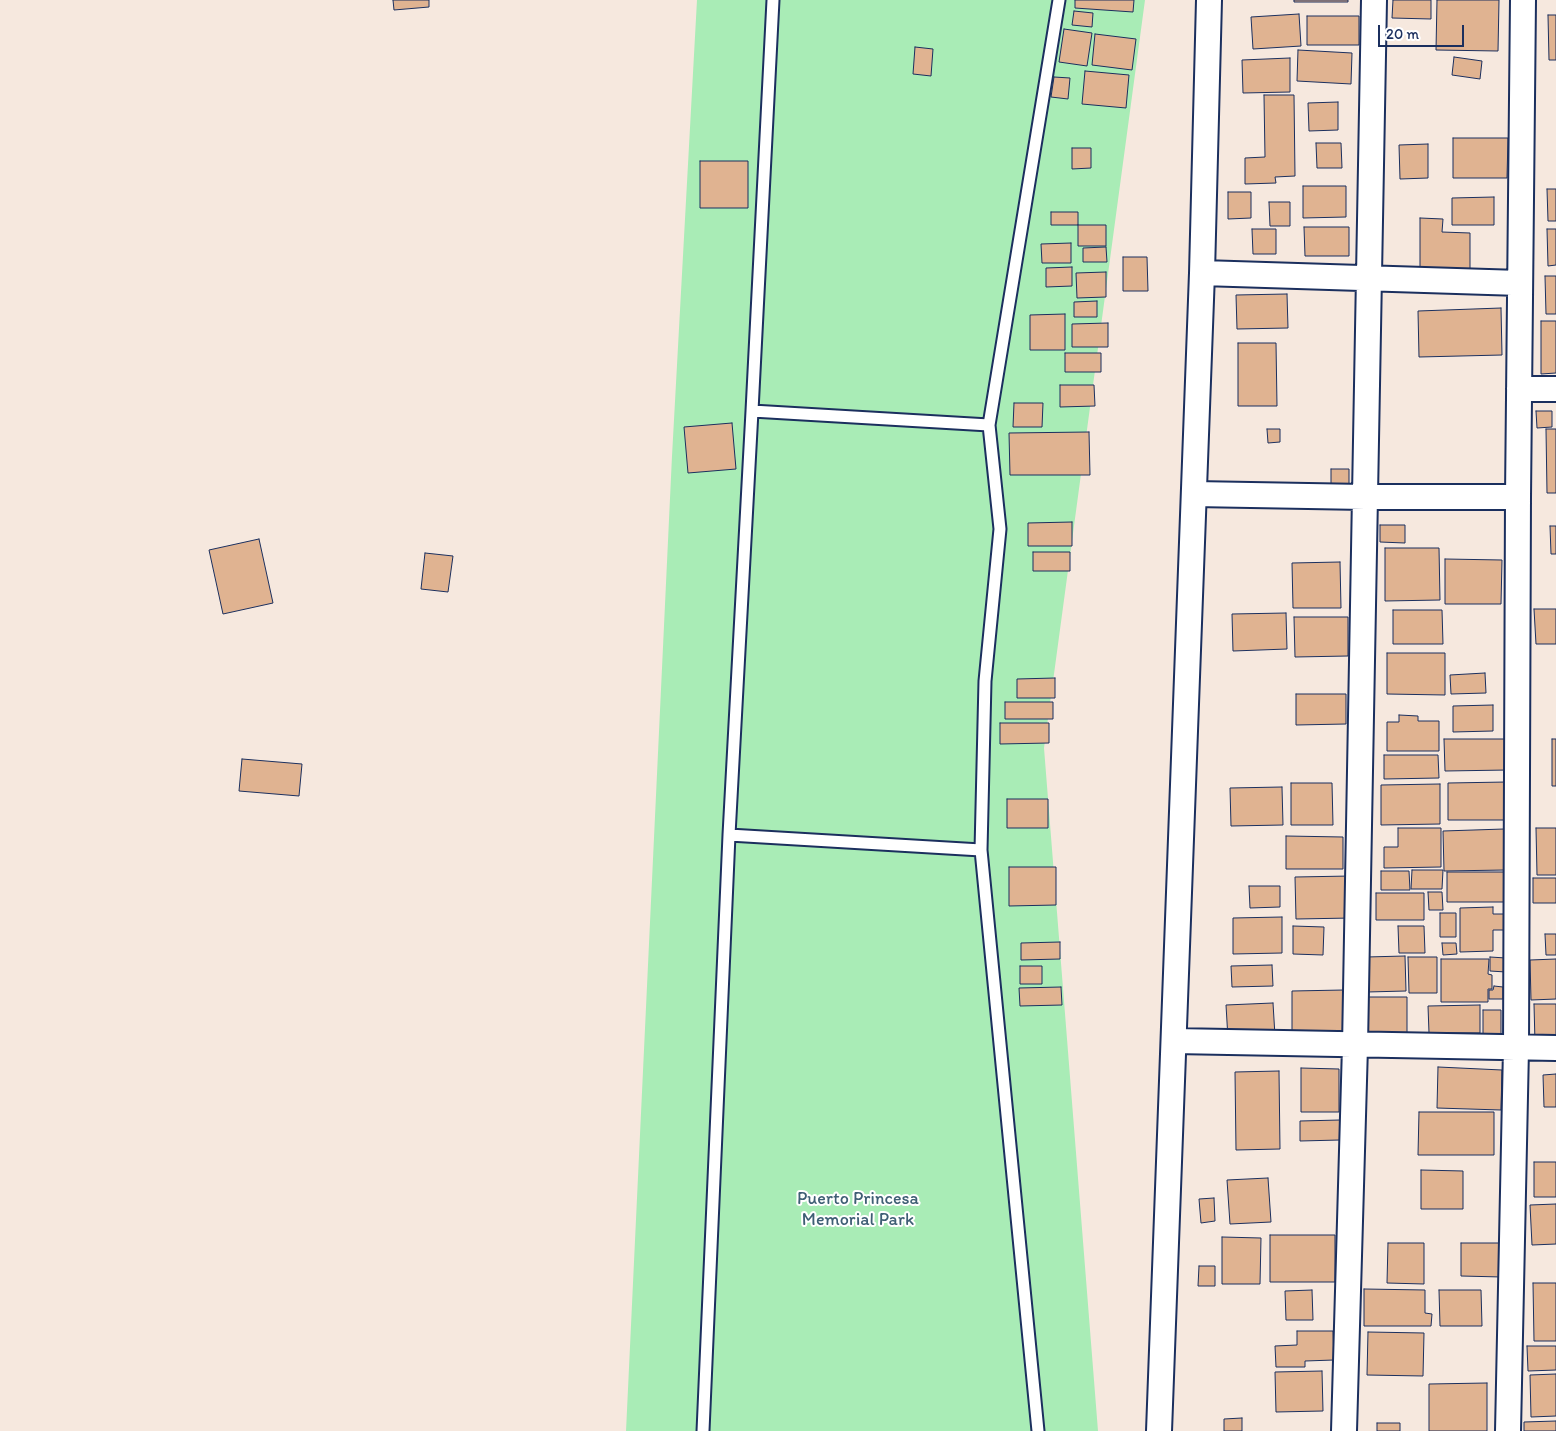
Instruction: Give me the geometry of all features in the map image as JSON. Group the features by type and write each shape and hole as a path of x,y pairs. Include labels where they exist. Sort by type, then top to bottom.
{"street":[{"path":"1159,1431 1202,273 1209,0"},
{"path":"1344,1431 1354,1046 1374,0"},
{"path":"1508,1431 1516,1048 1518,497 1523,0"},
{"path":"1202,273 1520,283"},
{"path":"1519,389 1556,389"},
{"path":"1194,494 1518,497"},
{"path":"1174,1041 1354,1046 1556,1048"}],"lane":[{"path":"703,1431 728,835 773,0"},
{"path":"1038,1431 981,850 986,681 1000,529 989,425 1060,0"},
{"path":"752,412 989,425"},
{"path":"728,835 981,850"}],"green space":[{"name":"Puerto Princesa Memorial Park","path":"697,0 1145,0 1044,748 1098,1431 626,1431 672,456"}],"building":[{"path":"393,0 429,0 429,7 394,10"},
{"path":"1075,0 1134,0 1133,12 1075,8"},
{"path":"1294,0 1348,0 1348,2 1294,2"},
{"path":"1393,0 1431,0 1431,19 1392,18"},
{"path":"1437,0 1499,0 1498,51 1436,50"},
{"path":"1074,11 1093,13 1092,27 1072,25"},
{"path":"1299,14 1301,46 1253,49 1251,17"},
{"path":"1548,15 1556,15 1556,60 1549,60"},
{"path":"1307,16 1359,16 1359,45 1307,45"},
{"path":"1064,29 1092,33 1087,66 1059,62"},
{"path":"1095,34 1136,39 1132,70 1092,65"},
{"path":"915,47 933,49 931,76 913,74"},
{"path":"1298,50 1352,53 1351,84 1297,81"},
{"path":"1454,57 1482,61 1480,79 1452,75"},
{"path":"1290,58 1290,92 1243,93 1242,60"},
{"path":"1085,71 1129,75 1126,108 1082,104"},
{"path":"1054,77 1070,78 1068,99 1051,97"},
{"path":"1264,95 1294,95 1295,176 1275,177 1276,183 1245,184 1245,158 1265,157"},
{"path":"1338,102 1338,130 1309,131 1308,103"},
{"path":"1453,138 1508,138 1507,178 1453,178"},
{"path":"1316,143 1341,143 1342,168 1317,168"},
{"path":"1428,144 1428,178 1400,179 1399,145"},
{"path":"1072,148 1091,148 1091,168 1072,169"},
{"path":"700,161 748,161 748,208 700,208"},
{"path":"1303,186 1346,186 1346,217 1303,218"},
{"path":"1547,189 1556,189 1556,221 1548,221"},
{"path":"1228,192 1251,192 1251,218 1228,219"},
{"path":"1494,197 1494,225 1452,225 1452,198"},
{"path":"1269,202 1290,202 1290,226 1270,226"},
{"path":"1051,212 1078,212 1078,225 1051,225"},
{"path":"1420,218 1443,219 1442,232 1470,233 1470,271 1420,270"},
{"path":"1078,225 1106,225 1106,246 1078,246"},
{"path":"1304,227 1349,227 1349,256 1305,256"},
{"path":"1252,229 1276,229 1276,254 1253,254"},
{"path":"1547,229 1556,229 1556,265 1548,266"},
{"path":"1071,243 1071,263 1042,263 1041,244"},
{"path":"1106,247 1107,262 1083,262 1083,248"},
{"path":"1123,257 1147,257 1148,291 1123,291"},
{"path":"1072,267 1072,286 1046,287 1046,268"},
{"path":"1106,272 1106,297 1077,298 1076,273"},
{"path":"1545,276 1556,276 1556,314 1546,314"},
{"path":"1287,294 1288,328 1237,329 1236,295"},
{"path":"1097,301 1097,317 1074,317 1074,302"},
{"path":"1501,308 1502,355 1419,357 1418,311"},
{"path":"1065,314 1065,350 1030,350 1030,315"},
{"path":"1541,321 1556,321 1556,373 1541,374"},
{"path":"1108,323 1108,347 1072,347 1072,324"},
{"path":"1238,343 1276,343 1277,406 1238,406"},
{"path":"1065,353 1101,353 1101,372 1065,372"},
{"path":"1060,385 1094,385 1095,406 1060,407"},
{"path":"1014,403 1043,403 1042,427 1013,427"},
{"path":"1536,411 1552,411 1552,427 1537,428"},
{"path":"732,423 736,469 688,473 684,427"},
{"path":"1267,429 1280,429 1280,442 1268,443"},
{"path":"1546,429 1556,429 1556,493 1547,493"},
{"path":"1089,432 1090,475 1010,475 1009,433"},
{"path":"1331,469 1349,469 1349,491 1331,491"},
{"path":"1072,522 1072,546 1028,546 1028,523"},
{"path":"1380,525 1405,525 1405,543 1380,542"},
{"path":"1550,526 1556,526 1556,554 1551,554"},
{"path":"259,539 273,603 223,614 209,550"},
{"path":"1385,548 1439,548 1440,600 1385,601"},
{"path":"1033,552 1070,552 1070,571 1033,571"},
{"path":"425,553 453,556 448,592 421,589"},
{"path":"1445,559 1502,560 1501,604 1445,604"},
{"path":"1340,562 1341,608 1293,608 1292,563"},
{"path":"1534,609 1556,609 1556,644 1536,644"},
{"path":"1393,610 1442,610 1443,644 1393,644"},
{"path":"1286,613 1287,649 1233,651 1232,614"},
{"path":"1294,617 1348,617 1348,656 1295,657"},
{"path":"1387,653 1445,653 1445,695 1387,694"},
{"path":"1485,673 1486,693 1451,694 1450,675"},
{"path":"1055,678 1055,698 1017,698 1017,679"},
{"path":"1296,694 1346,694 1346,724 1296,725"},
{"path":"1005,702 1053,702 1053,719 1005,719"},
{"path":"1493,705 1493,731 1453,732 1453,706"},
{"path":"1399,715 1418,716 1418,721 1439,721 1439,751 1387,751 1387,722 1399,722"},
{"path":"1000,723 1049,723 1049,743 1000,744"},
{"path":"1444,739 1508,739 1508,770 1445,771"},
{"path":"1552,739 1556,739 1556,786 1552,786"},
{"path":"1384,755 1438,755 1439,778 1384,779"},
{"path":"242,759 302,764 299,796 239,791"},
{"path":"1507,782 1507,820 1448,820 1448,783"},
{"path":"1291,783 1332,783 1333,825 1291,825"},
{"path":"1440,784 1440,824 1381,825 1381,785"},
{"path":"1282,787 1283,825 1231,826 1230,788"},
{"path":"1007,799 1048,799 1048,828 1007,828"},
{"path":"1398,828 1441,828 1441,867 1384,868 1384,847 1398,847"},
{"path":"1536,828 1556,828 1556,875 1537,875"},
{"path":"1504,829 1505,870 1444,871 1443,831"},
{"path":"1286,836 1343,837 1343,869 1286,869"},
{"path":"1009,867 1056,867 1056,905 1009,906"},
{"path":"1412,870 1443,870 1442,889 1411,889"},
{"path":"1381,871 1409,871 1410,890 1381,890"},
{"path":"1447,872 1504,872 1504,902 1447,902"},
{"path":"1351,876 1352,918 1296,919 1295,877"},
{"path":"1533,878 1556,878 1556,903 1533,903"},
{"path":"1249,886 1280,886 1280,907 1250,908"},
{"path":"1428,892 1442,892 1443,910 1429,910"},
{"path":"1376,893 1424,893 1424,920 1376,920"},
{"path":"1493,907 1493,914 1507,914 1507,930 1493,930 1493,951 1460,952 1460,908"},
{"path":"1440,913 1456,913 1456,937 1440,937"},
{"path":"1282,917 1282,953 1233,954 1233,918"},
{"path":"1293,926 1324,927 1323,955 1293,954"},
{"path":"1398,926 1424,926 1425,953 1399,953"},
{"path":"1545,934 1556,934 1556,955 1546,955"},
{"path":"1060,942 1060,959 1021,960 1021,943"},
{"path":"1442,943 1456,943 1457,954 1443,955"},
{"path":"1405,956 1406,991 1367,992 1366,957"},
{"path":"1408,957 1437,957 1437,993 1409,993"},
{"path":"1490,957 1506,958 1506,972 1490,971"},
{"path":"1441,959 1489,959 1488,974 1492,975 1492,989 1488,989 1488,1002 1441,1002"},
{"path":"1556,959 1556,999 1531,1000 1530,960"},
{"path":"1272,965 1273,986 1232,987 1231,966"},
{"path":"1020,966 1042,966 1042,984 1020,984"},
{"path":"1494,986 1503,987 1503,999 1489,999 1489,990 1493,990"},
{"path":"1061,987 1062,1005 1020,1006 1019,988"},
{"path":"1344,990 1345,1033 1292,1034 1292,991"},
{"path":"1368,997 1407,997 1407,1039 1368,1039"},
{"path":"1273,1003 1275,1036 1228,1039 1226,1005"},
{"path":"1534,1004 1556,1004 1556,1043 1535,1043"},
{"path":"1480,1005 1480,1033 1429,1033 1428,1006"},
{"path":"1483,1010 1501,1010 1501,1042 1483,1042"},
{"path":"1438,1067 1502,1070 1501,1110 1437,1108"},
{"path":"1301,1068 1339,1069 1339,1112 1301,1112"},
{"path":"1279,1071 1280,1149 1236,1150 1235,1072"},
{"path":"1556,1074 1556,1107 1544,1107 1543,1075"},
{"path":"1419,1112 1494,1112 1494,1155 1418,1155"},
{"path":"1340,1120 1340,1140 1300,1141 1300,1121"},
{"path":"1534,1162 1556,1162 1556,1197 1534,1197"},
{"path":"1421,1170 1463,1171 1463,1209 1421,1209"},
{"path":"1268,1178 1271,1222 1230,1224 1227,1180"},
{"path":"1214,1198 1215,1221 1201,1223 1199,1199"},
{"path":"1556,1204 1556,1244 1532,1245 1530,1205"},
{"path":"1270,1235 1335,1235 1335,1282 1270,1282"},
{"path":"1222,1237 1261,1238 1260,1284 1222,1284"},
{"path":"1388,1243 1424,1243 1424,1284 1387,1283"},
{"path":"1461,1243 1503,1243 1502,1277 1461,1276"},
{"path":"1199,1266 1215,1266 1215,1286 1198,1286"},
{"path":"1533,1283 1556,1283 1556,1341 1534,1341"},
{"path":"1364,1289 1425,1290 1425,1313 1432,1314 1431,1326 1364,1326"},
{"path":"1312,1290 1313,1320 1286,1320 1285,1291"},
{"path":"1439,1290 1481,1290 1482,1326 1440,1326"},
{"path":"1297,1331 1333,1331 1334,1360 1305,1361 1305,1367 1276,1367 1275,1346 1297,1345"},
{"path":"1368,1332 1424,1333 1423,1376 1367,1375"},
{"path":"1527,1346 1556,1346 1556,1370 1528,1371"},
{"path":"1322,1371 1323,1411 1276,1412 1275,1372"},
{"path":"1556,1374 1556,1416 1531,1417 1530,1375"},
{"path":"1487,1383 1487,1431 1429,1431 1429,1384"},
{"path":"1242,1418 1242,1431 1224,1431 1224,1419"},
{"path":"1556,1421 1556,1431 1524,1431 1524,1422"},
{"path":"1377,1423 1400,1423 1400,1431 1377,1431"}]}
